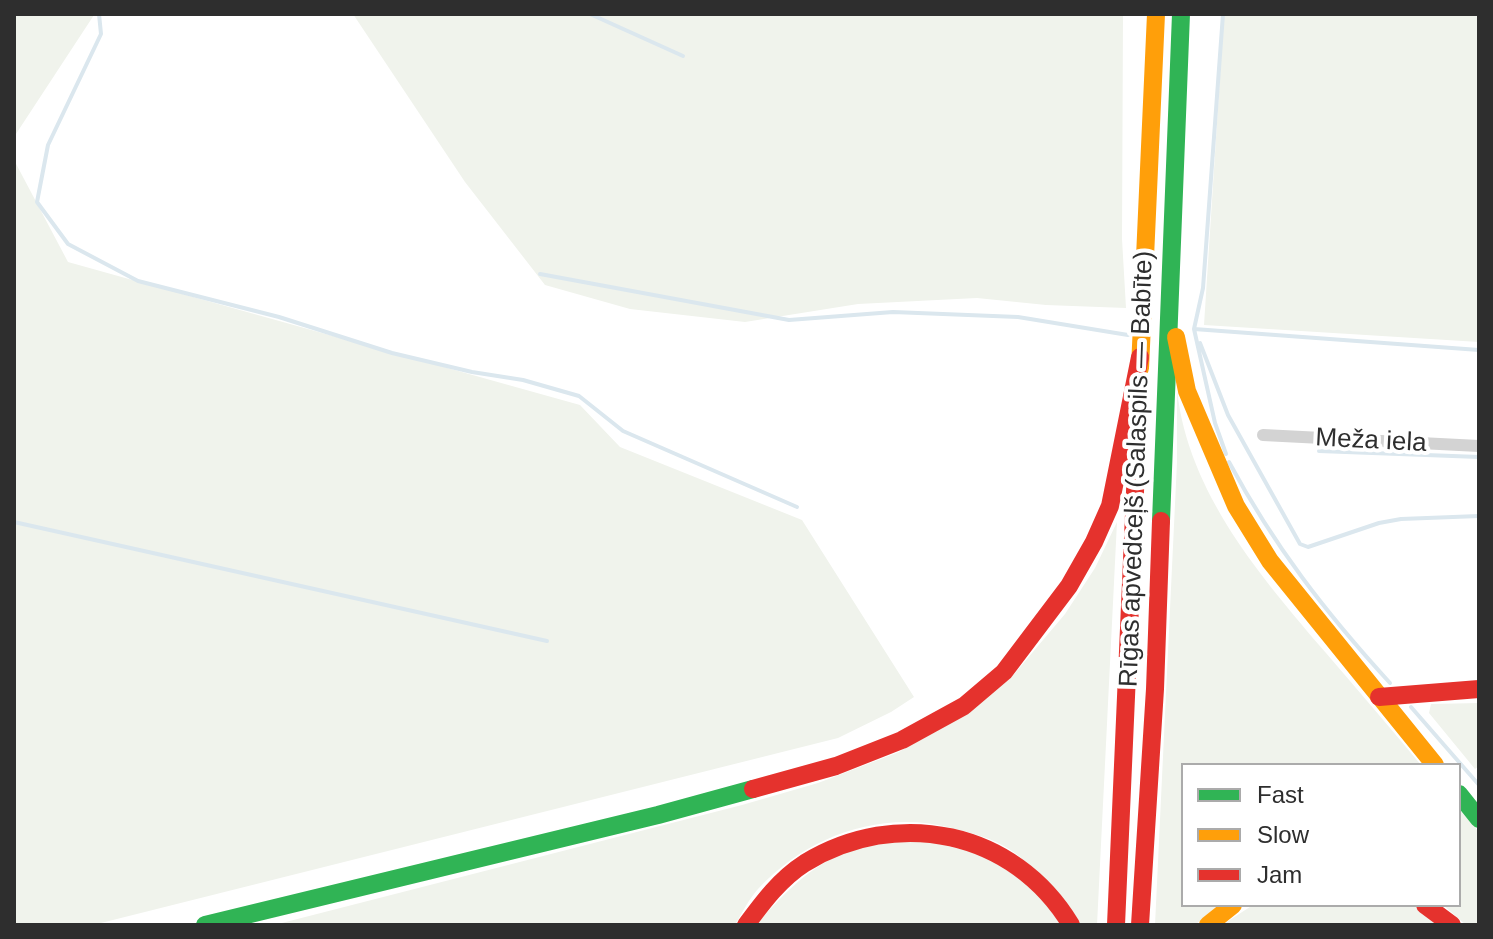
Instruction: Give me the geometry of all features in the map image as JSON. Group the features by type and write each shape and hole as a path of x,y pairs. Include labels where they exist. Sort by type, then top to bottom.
{"main road":[{"name":"Rīgas apvedceļš (Salaspils — Babīte)","path":"1116,925 1156,14"},
{"name":"Rīgas apvedceļš (Salaspils — Babīte)","path":"1140,925 1155,689 1181,14"},
{"path":"1169,292 1187,391 1236,506 1270,561 1433,763"},
{"path":"205,925 658,815 836,766 902,740 964,706 1004,672 1069,586 1094,542 1110,506 1140,357"},
{"path":"1379,697 1479,689"},
{"path":"1461,796 1479,819"},
{"path":"746,925 769,892 811,859 852,838 902,830 950,835 995,852 1015,864 1051,897 1071,925"},
{"path":"1208,925 1230,907"},
{"path":"1428,907 1452,925"}],"street":[{"name":"Meža iela","path":"1263,435 1479,446"}],"shaded area":[{"path":"14,14 94,15 14,137"},
{"path":"353,14 1123,14 1122,239 1126,308 977,298 858,304 745,322 630,309 545,285 465,182"},
{"path":"1224,14 1479,14 1479,342 1204,325"},
{"path":"14,160 68,262 580,405 620,447 802,520 914,697 838,738 93,925 14,925"},
{"path":"1177,390 1184,428 1196,464 1231,532 1277,594 1419,763 1181,763 1181,907 1216,907 1195,925 1155,925 1177,462"},
{"path":"1117,522 1097,925 1079,925 1039,874 1002,845 952,828 899,822 847,832 799,854 758,889 735,925 274,925 742,805 818,783 899,752 1010,679 1065,614 1095,568"},
{"path":"1479,703 1479,766 1475,769 1429,713 1431,704"},
{"path":"1461,811 1479,832 1479,925 1466,925 1445,907 1461,907"},
{"path":"922,840 981,854 1033,887 1061,925 756,925 793,887 828,861 869,846"},
{"path":"1250,907 1416,907 1441,925 1222,925"}],"waterway":[{"path":"99,14 101,34 48,145 37,202 68,244 138,281 279,317 392,353 472,372 523,380 579,396 623,431 797,507"},
{"path":"590,14 683,56"},
{"path":"1223,14 1203,288 1194,329 1215,423 1226,454"},
{"path":"540,274 789,320 893,312 1018,317 1128,335"},
{"path":"1194,329 1479,350"},
{"path":"1200,343 1228,415 1300,544 1308,547 1379,523 1401,519 1479,516"},
{"path":"1319,451 1479,457"},
{"path":"1229,462 1302,578 1390,683"},
{"path":"14,522 547,641"},
{"path":"1411,707 1460,763"},
{"path":"1461,764 1479,785"}],"traffic: fast":[{"path":"1161,521 1181,14"},
{"path":"205,925 753,789"},
{"path":"1461,796 1479,819"}],"traffic: slow":[{"path":"1140,368 1156,14"},
{"path":"1176,337 1187,391 1236,506 1270,561 1433,763"},
{"path":"1208,925 1230,907"}],"traffic: jam":[{"path":"753,789 836,766 902,740 964,706 1004,672 1069,586 1110,506 1140,357"},
{"path":"1116,925 1138,423"},
{"path":"1140,925 1155,689 1161,521"},
{"path":"1379,697 1479,689"},
{"path":"746,925 780,884 805,863 841,846 877,836 915,833 951,837 986,849 1018,867 1047,893 1071,925"},
{"path":"1428,907 1452,925"}]}
